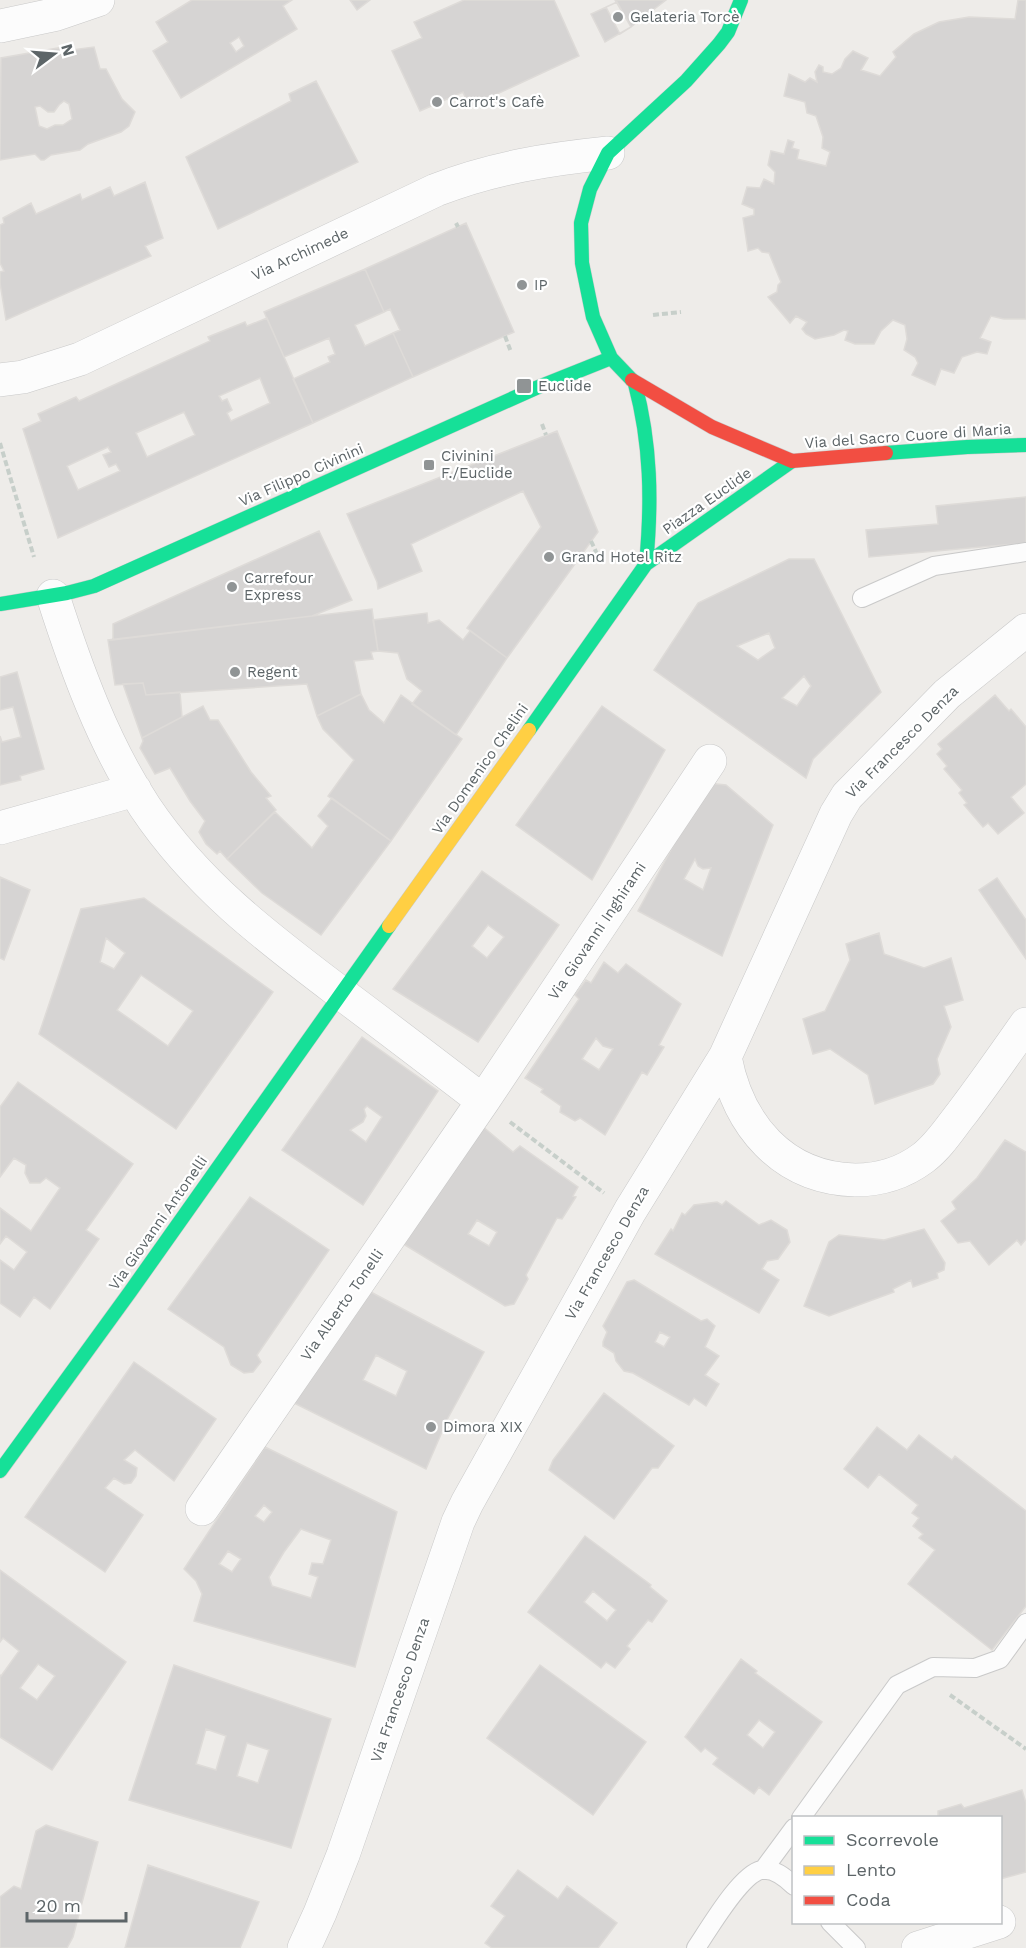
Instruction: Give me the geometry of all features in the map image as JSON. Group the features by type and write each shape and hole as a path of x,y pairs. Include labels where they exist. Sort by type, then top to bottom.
{"street":[{"path":"0,26 57,14 98,0"},
{"name":"Piazza Euclide","path":"741,0 728,32 711,54 668,100 608,153 590,189 584,207 581,236 582,263 588,296 599,334 611,358 635,384 712,427 792,461"},
{"name":"Via Archimede","path":"0,380 23,377 80,358 458,181 536,162 608,153"},
{"name":"Via Filippo Civinini","path":"0,604 53,596 94,586 536,388 611,358"},
{"name":"Piazza Euclide","path":"635,384 644,414 651,469 651,506 646,564"},
{"name":"Via del Sacro Cuore di Maria","path":"792,461 967,447 1026,445"},
{"name":"Piazza Euclide","path":"646,564 792,461"},
{"name":"Via Domenico Chelini","path":"341,993 646,564"},
{"path":"53,596 88,695 135,790 172,842 211,888 274,943 483,1101"},
{"name":"Via Francesco Denza","path":"304,1948 343,1855 458,1522 630,1211 725,1057 836,814 847,796 947,694 1026,630"},
{"name":"Via Giovanni Inghirami","path":"483,1101 710,761"},
{"path":"0,828 135,790"},
{"name":"Via Giovanni Antonelli","path":"0,1471 341,993"},
{"path":"725,1057 732,1088 742,1111 763,1139 781,1155 801,1168 829,1178 872,1179 899,1173 925,1157 936,1146 1026,1024"},
{"name":"Via Alberto Tonelli","path":"202,1509 483,1101"},
{"path":"1002,1921 1026,1914"},
{"path":"918,1948 994,1924"}],"lane":[{"path":"862,598 934,566 1026,552"},
{"path":"802,1816 897,1685 933,1667 975,1668 1000,1659 1026,1623"},
{"path":"763,1870 792,1831"},
{"path":"696,1948 741,1884 753,1873 763,1870 784,1876 792,1884"},
{"path":"832,1924 856,1948"}],"path":[{"path":"653,315 681,312"},
{"path":"505,336 511,352"},
{"path":"542,424 546,435"},
{"path":"0,443 34,557"},
{"path":"591,541 597,554"},
{"path":"483,1101 612,1199"},
{"path":"920,1674 1026,1749"}],"building":[{"path":"192,0 292,0 283,6 297,29 181,98 153,51 168,42 156,22","holes":["239,37 244,46 236,52 230,43"]},
{"path":"350,0 370,0 357,10"},
{"path":"464,0 554,0 579,56 469,107 463,92 420,111 392,51 422,38 414,22"},
{"path":"615,0 666,0 631,27"},
{"path":"1018,0 1026,0 1026,319 1004,319 991,316 980,338 991,342 987,354 977,352 962,357 954,373 941,369 935,385 912,375 918,363 915,357 904,350 907,339 905,325 893,320 881,331 874,344 855,344 845,340 848,331 844,330 834,335 815,339 806,334 802,329 807,322 796,316 790,323 768,297 777,292 781,282 769,253 762,252 758,248 748,251 743,218 754,215 754,209 742,204 747,187 760,188 764,179 774,184 775,172 768,165 771,151 784,154 788,140 794,142 792,148 799,150 797,159 826,166 830,152 822,148 823,137 816,116 807,113 805,102 784,96 789,74 805,82 810,78 817,82 815,72 819,65 823,67 823,72 832,74 841,68 845,59 853,51 868,58 861,70 880,76 896,57 893,52 914,34 939,22 969,17 1015,19"},
{"path":"617,2 631,27 605,42 591,14"},
{"name":"Gelateria Torcè","path":"617,2 631,27 620,34 606,7"},
{"path":"64,47 64,51 94,47 100,69 106,69 122,99 135,112 129,126 121,132 88,144 80,150 51,155 44,160 35,154 0,160 1,58","holes":["64,101 69,104 72,119 63,125 55,125 47,129 39,126 35,107 40,106 48,112 54,112"]},
{"path":"316,81 358,162 218,229 186,157 291,101 289,94"},
{"path":"145,182 163,238 145,246 151,256 6,320 0,283 0,272 4,271 0,263 0,225 4,223 3,218 31,203 36,214 80,194 82,200 110,187 114,196"},
{"path":"466,223 514,332 413,377 393,333 400,330 390,309 384,312 365,269"},
{"path":"365,269 384,312 355,325 365,346 393,333 413,377 313,423 293,379 330,362 328,357 335,354 329,338 284,357 264,312"},
{"path":"267,318 313,423 58,538 23,429 41,421 38,414 76,397 79,401 210,341 208,337 245,322 247,326","holes":["260,378 270,403 231,421 227,413 232,410 227,399 222,401 219,396","184,412 195,435 147,457 136,433","108,447 111,452 103,455 109,467 116,464 120,471 78,490 67,466"]},
{"name":"Grand Hotel Ritz","path":"557,431 598,532 507,658 467,628 541,527 523,491 411,544 422,571 378,589 347,514"},
{"path":"1026,497 1026,543 869,557 866,530 938,524 936,506"},
{"path":"319,531 352,600 312,616 113,640 113,624"},
{"path":"789,559 814,559 881,692 813,759 806,778 654,670 698,603","holes":["769,633 775,648 758,660 737,646","804,676 811,686 797,706 782,698"]},
{"name":"Regent","path":"372,609 378,651 371,652 373,659 354,661 361,694 317,716 307,684 146,695 143,683 115,685 108,640"},
{"path":"427,613 428,623 439,620 463,640 470,631 507,658 456,735 412,704 422,691 407,679 398,653 378,651 373,620"},
{"path":"17,672 44,769 20,776 21,780 0,785 0,736 2,742 21,737 13,707 0,710 0,677"},
{"path":"143,683 146,695 180,692 182,717 142,738 123,684"},
{"path":"361,694 369,710 384,723 401,695 462,739 391,841 328,796 354,760 323,729 317,716"},
{"path":"995,695 1026,727 1026,784 1011,797 1024,813 998,834 988,823 983,827 964,805 967,803 959,793 962,790 944,769 947,766 937,754 942,749 938,744"},
{"path":"203,706 210,720 218,720 251,772 271,796 266,798 276,810 227,859 220,851 217,854 206,844 199,832 205,821 170,768 155,774 140,748 142,738"},
{"path":"602,706 665,750 592,880 516,825"},
{"path":"707,783 726,785 773,825 722,956 638,911","holes":["695,859 698,866 703,869 711,868 703,890 684,879"]},
{"path":"332,798 391,841 321,935 262,893 227,859 275,812 312,848 328,826 318,816"},
{"path":"482,871 559,925 478,1042 393,989","holes":["488,925 504,937 487,958 472,946"]},
{"path":"0,877 30,890 4,960 0,958"},
{"path":"997,878 1026,920 1026,959 979,890"},
{"path":"144,898 273,992 176,1129 39,1034 81,909","holes":["106,938 125,953 114,969 100,962","141,975 193,1011 168,1046 117,1010"]},
{"path":"879,933 884,954 924,968 951,958 963,1000 944,1006 951,1027 937,1059 940,1074 933,1084 875,1104 868,1075 830,1049 813,1054 803,1019 825,1011 850,960 846,944"},
{"path":"604,962 618,973 626,964 681,1004 659,1045 664,1047 647,1075 642,1072 605,1135 580,1118 575,1121 560,1112 561,1106 541,1092 543,1089 525,1078 579,999 575,995 586,980 591,983","holes":["596,1038 603,1046 613,1049 599,1070 582,1059"]},
{"path":"362,1037 438,1091 363,1205 282,1150","holes":["367,1106 382,1117 366,1142 350,1130 363,1122 366,1116 364,1109"]},
{"path":"18,1082 133,1164 86,1230 99,1239 50,1309 34,1297 20,1317 0,1303 0,1260 14,1270 27,1252 6,1236 0,1244 0,1208 31,1231 60,1188 46,1178 40,1183 30,1183 25,1173 26,1165 14,1158 0,1177 0,1107"},
{"path":"482,1126 513,1152 520,1146 578,1187 573,1196 576,1197 562,1219 557,1218 526,1275 528,1279 514,1304 505,1306 400,1242","holes":["477,1220 497,1232 489,1246 468,1234"]},
{"path":"1005,1140 1026,1152 1026,1239 1021,1245 1017,1240 989,1265 970,1241 958,1243 941,1221 956,1209 952,1202 977,1178"},
{"path":"250,1197 329,1250 257,1355 261,1362 253,1372 244,1373 231,1365 224,1347 168,1309"},
{"path":"726,1201 759,1225 771,1220 787,1230 790,1242 778,1259 767,1261 762,1269 779,1280 759,1313 655,1254 671,1229 673,1231 682,1213 685,1215 694,1205 717,1202 722,1205"},
{"path":"924,1229 945,1263 944,1270 937,1273 938,1278 913,1287 911,1280 893,1289 894,1292 829,1316 804,1306 829,1242 839,1235 884,1240"},
{"path":"634,1280 701,1321 707,1319 715,1326 705,1347 719,1356 705,1375 719,1384 706,1406 694,1398 689,1405 633,1373 624,1371 616,1361 614,1353 603,1346 607,1332 603,1326 627,1282","holes":["660,1332 670,1337 664,1347 655,1342"]},
{"path":"367,1290 484,1352 448,1418 426,1469 292,1402","holes":["376,1355 407,1371 396,1396 363,1380"]},
{"path":"134,1362 216,1419 174,1481 135,1450 124,1460 137,1468 136,1476 131,1483 124,1484 114,1478 105,1488 143,1515 105,1572 25,1517"},
{"path":"604,1393 674,1446 658,1468 652,1468 614,1519 549,1470 553,1460"},
{"path":"877,1427 907,1450 919,1435 952,1460 955,1456 1026,1511 1026,1606 992,1650 908,1584 935,1550 919,1538 923,1534 913,1526 919,1518 912,1513 918,1505 879,1474 868,1488 844,1469"},
{"path":"265,1447 397,1512 355,1667 194,1621 202,1594 196,1581 184,1569","holes":["264,1505 272,1512 264,1522 255,1516","301,1529 331,1540 323,1564 312,1563 309,1574 318,1577 311,1598 272,1586 269,1577","228,1551 241,1559 232,1572 219,1564"]},
{"path":"585,1536 651,1585 650,1587 667,1601 652,1622 648,1620 627,1646 630,1649 615,1668 606,1662 601,1668 528,1612","holes":["593,1591 616,1610 607,1621 584,1602"]},
{"path":"0,1570 126,1662 52,1770 0,1737 0,1675 19,1651 3,1638 0,1642","holes":["38,1664 55,1676 37,1700 20,1688"]},
{"path":"741,1659 757,1671 755,1673 822,1722 769,1795 759,1787 754,1794 713,1764 718,1758 705,1748 701,1752 685,1737","holes":["759,1720 775,1732 763,1748 747,1735"]},
{"path":"174,1665 331,1719 291,1848 129,1800","holes":["206,1729 226,1736 216,1770 196,1764","247,1743 269,1750 258,1783 237,1776"]},
{"path":"540,1665 646,1742 593,1815 487,1738"},
{"path":"1022,1790 1026,1803 1026,1872 1002,1878 1002,1816 938,1816 938,1811 961,1804 964,1808"},
{"path":"46,1825 98,1842 73,1937 67,1948 0,1948 0,1897 14,1886 21,1889 36,1831"},
{"path":"148,1865 259,1902 240,1948 125,1948"},
{"path":"518,1870 558,1899 567,1886 617,1923 598,1948 492,1948 485,1943 505,1916 491,1906"}],"traffic: fast":[{"path":"632,380 611,358 593,317 582,263 581,223 590,189 608,153 686,81 719,44 728,32 741,0"},
{"path":"0,604 94,586 536,388 611,358"},
{"path":"635,384 644,429 649,473 646,564"},
{"path":"886,453 1026,445"},
{"path":"529,730 646,564 792,461"},
{"path":"0,1471 130,1292 389,926"}],"traffic: slow":[{"path":"389,926 529,730"}],"traffic: jam":[{"path":"632,380 712,427 792,461 886,453"}],"place":[{"name":"Gelateria Torcè","path":"618,17"},
{"name":"Carrot's Cafè","path":"437,102"},
{"name":"IP","path":"522,285"},
{"name":"Euclide","path":"524,386"},
{"name":"Civinini F./Euclide","path":"429,465"},
{"name":"Grand Hotel Ritz","path":"549,557"},
{"name":"Carrefour Express","path":"232,587"},
{"name":"Regent","path":"235,672"},
{"name":"Dimora XIX","path":"431,1427"}]}
